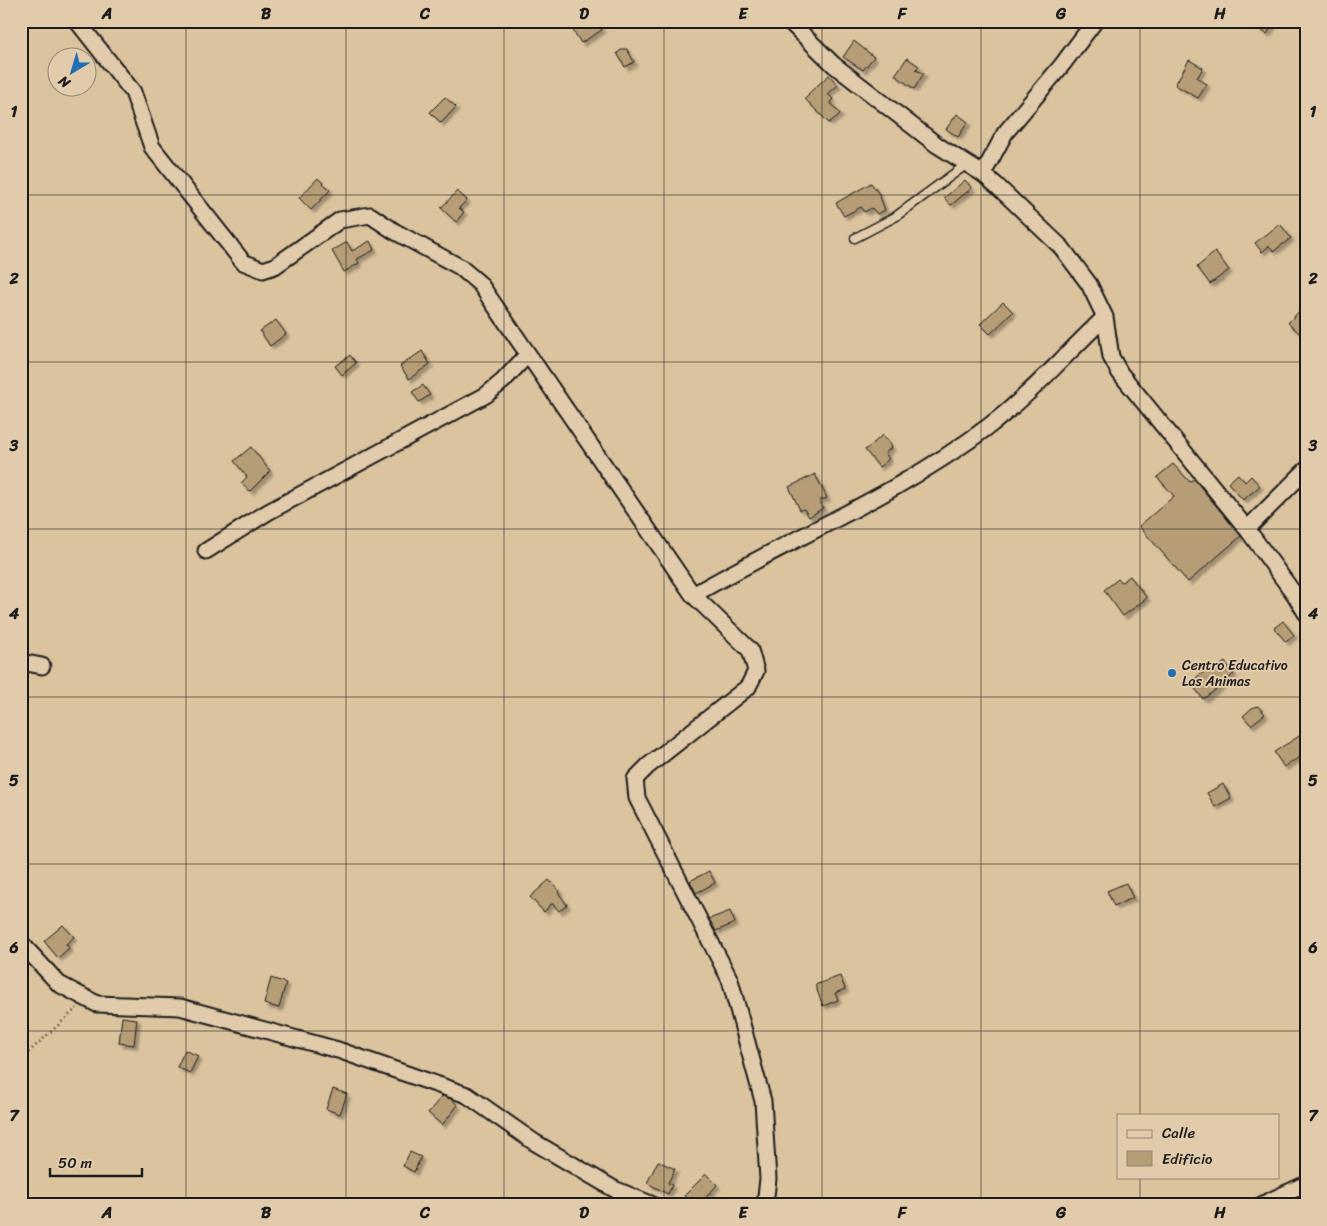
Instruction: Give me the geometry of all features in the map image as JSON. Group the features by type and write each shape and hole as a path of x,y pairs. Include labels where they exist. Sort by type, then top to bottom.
{"street":[{"path":"77,21 133,92 152,147 243,262 263,270 275,266 340,220 370,215 394,231 460,267 480,284 693,596 750,650 756,671 748,687 648,766 635,779 637,798 730,980 763,1100 768,1179 765,1205"},
{"path":"789,21 834,65 937,145 983,174 1062,248 1090,284 1104,317 1111,357 1120,372 1247,529 1306,613"},
{"path":"983,174 1005,133 1062,65 1095,21"},
{"path":"693,596 729,574 848,514 951,453 990,426 1022,398 1104,317"},
{"path":"206,551 268,512 486,395 503,381 528,354"},
{"path":"1247,529 1306,470"},
{"path":"21,662 42,666"},
{"path":"21,943 59,984 97,1004 180,1007 338,1050 467,1095 534,1142 614,1190 653,1205"},
{"path":"1261,1205 1306,1184"}],"lane":[{"path":"855,238 894,217 967,164"}],"path":[{"path":"21,1059 87,999"}],"building":[{"path":"567,21 597,21 602,30 581,43"},
{"path":"1248,21 1275,21 1267,34"},
{"path":"854,41 874,57 863,70 843,57"},
{"path":"627,49 634,62 625,67 617,53"},
{"path":"907,58 919,66 915,70 924,73 914,89 895,75"},
{"path":"1189,60 1203,68 1197,78 1207,84 1198,98 1175,85"},
{"path":"829,75 838,85 828,94 833,99 830,102 840,114 829,123 805,99"},
{"path":"445,97 456,107 441,123 430,112"},
{"path":"957,114 968,122 958,137 946,129"},
{"path":"318,178 330,190 311,210 299,198"},
{"path":"965,180 972,188 951,205 944,198"},
{"path":"871,183 879,194 885,210 877,214 872,208 864,212 861,207 844,216 836,203"},
{"path":"457,191 467,200 459,208 464,212 456,222 441,208"},
{"path":"1280,224 1291,238 1274,251 1269,246 1262,252 1255,243"},
{"path":"370,241 374,250 357,259 359,263 344,272 332,251 347,242 352,251"},
{"path":"1215,252 1229,270 1210,284 1197,267"},
{"path":"1003,302 1013,312 990,334 980,324"},
{"path":"1306,304 1306,339 1288,323"},
{"path":"276,320 286,334 270,346 260,331"},
{"path":"422,351 430,364 409,379 400,366"},
{"path":"350,355 356,363 342,375 335,366"},
{"path":"423,385 430,395 419,402 412,392"},
{"path":"883,435 892,447 885,453 889,459 879,467 865,450"},
{"path":"251,447 270,471 250,491 241,483 247,477 234,461"},
{"path":"1173,464 1190,482 1194,479 1241,536 1188,582 1139,526 1174,496 1157,477"},
{"path":"815,474 827,498 819,501 823,508 809,517 804,509 800,510 789,487"},
{"path":"1238,474 1245,482 1251,476 1260,486 1243,500 1228,483"},
{"path":"1130,576 1147,598 1123,616 1104,590 1118,579 1122,582"},
{"path":"1283,621 1294,635 1286,642 1274,628"},
{"path":"1225,662 1234,674 1203,699 1190,682 1211,667 1214,670"},
{"path":"1258,706 1265,714 1251,725 1243,716 1252,708"},
{"path":"1301,735 1306,743 1306,753 1284,767 1274,752"},
{"path":"1223,784 1231,798 1215,807 1207,793"},
{"path":"709,871 715,883 696,893 690,881"},
{"path":"549,880 560,891 558,892 567,905 559,911 551,904 544,912 530,897"},
{"path":"1126,883 1133,898 1114,906 1107,891"},
{"path":"730,911 735,923 716,931 709,919"},
{"path":"63,925 74,937 66,944 69,948 58,958 44,941"},
{"path":"840,976 845,989 835,993 838,1000 823,1006 815,985"},
{"path":"271,978 286,983 279,1008 264,1004"},
{"path":"122,1017 137,1019 134,1045 119,1043"},
{"path":"185,1050 198,1056 190,1073 177,1067"},
{"path":"333,1089 347,1094 340,1114 326,1109"},
{"path":"442,1096 451,1099 458,1105 442,1125 428,1113"},
{"path":"410,1152 421,1157 414,1172 403,1166"},
{"path":"658,1161 675,1169 668,1183 672,1185 668,1194 647,1183"},
{"path":"706,1174 717,1185 699,1205 693,1205 684,1196"}],"place":[{"name":"Centro Educativo Las Animas","path":"1172,673"}]}
